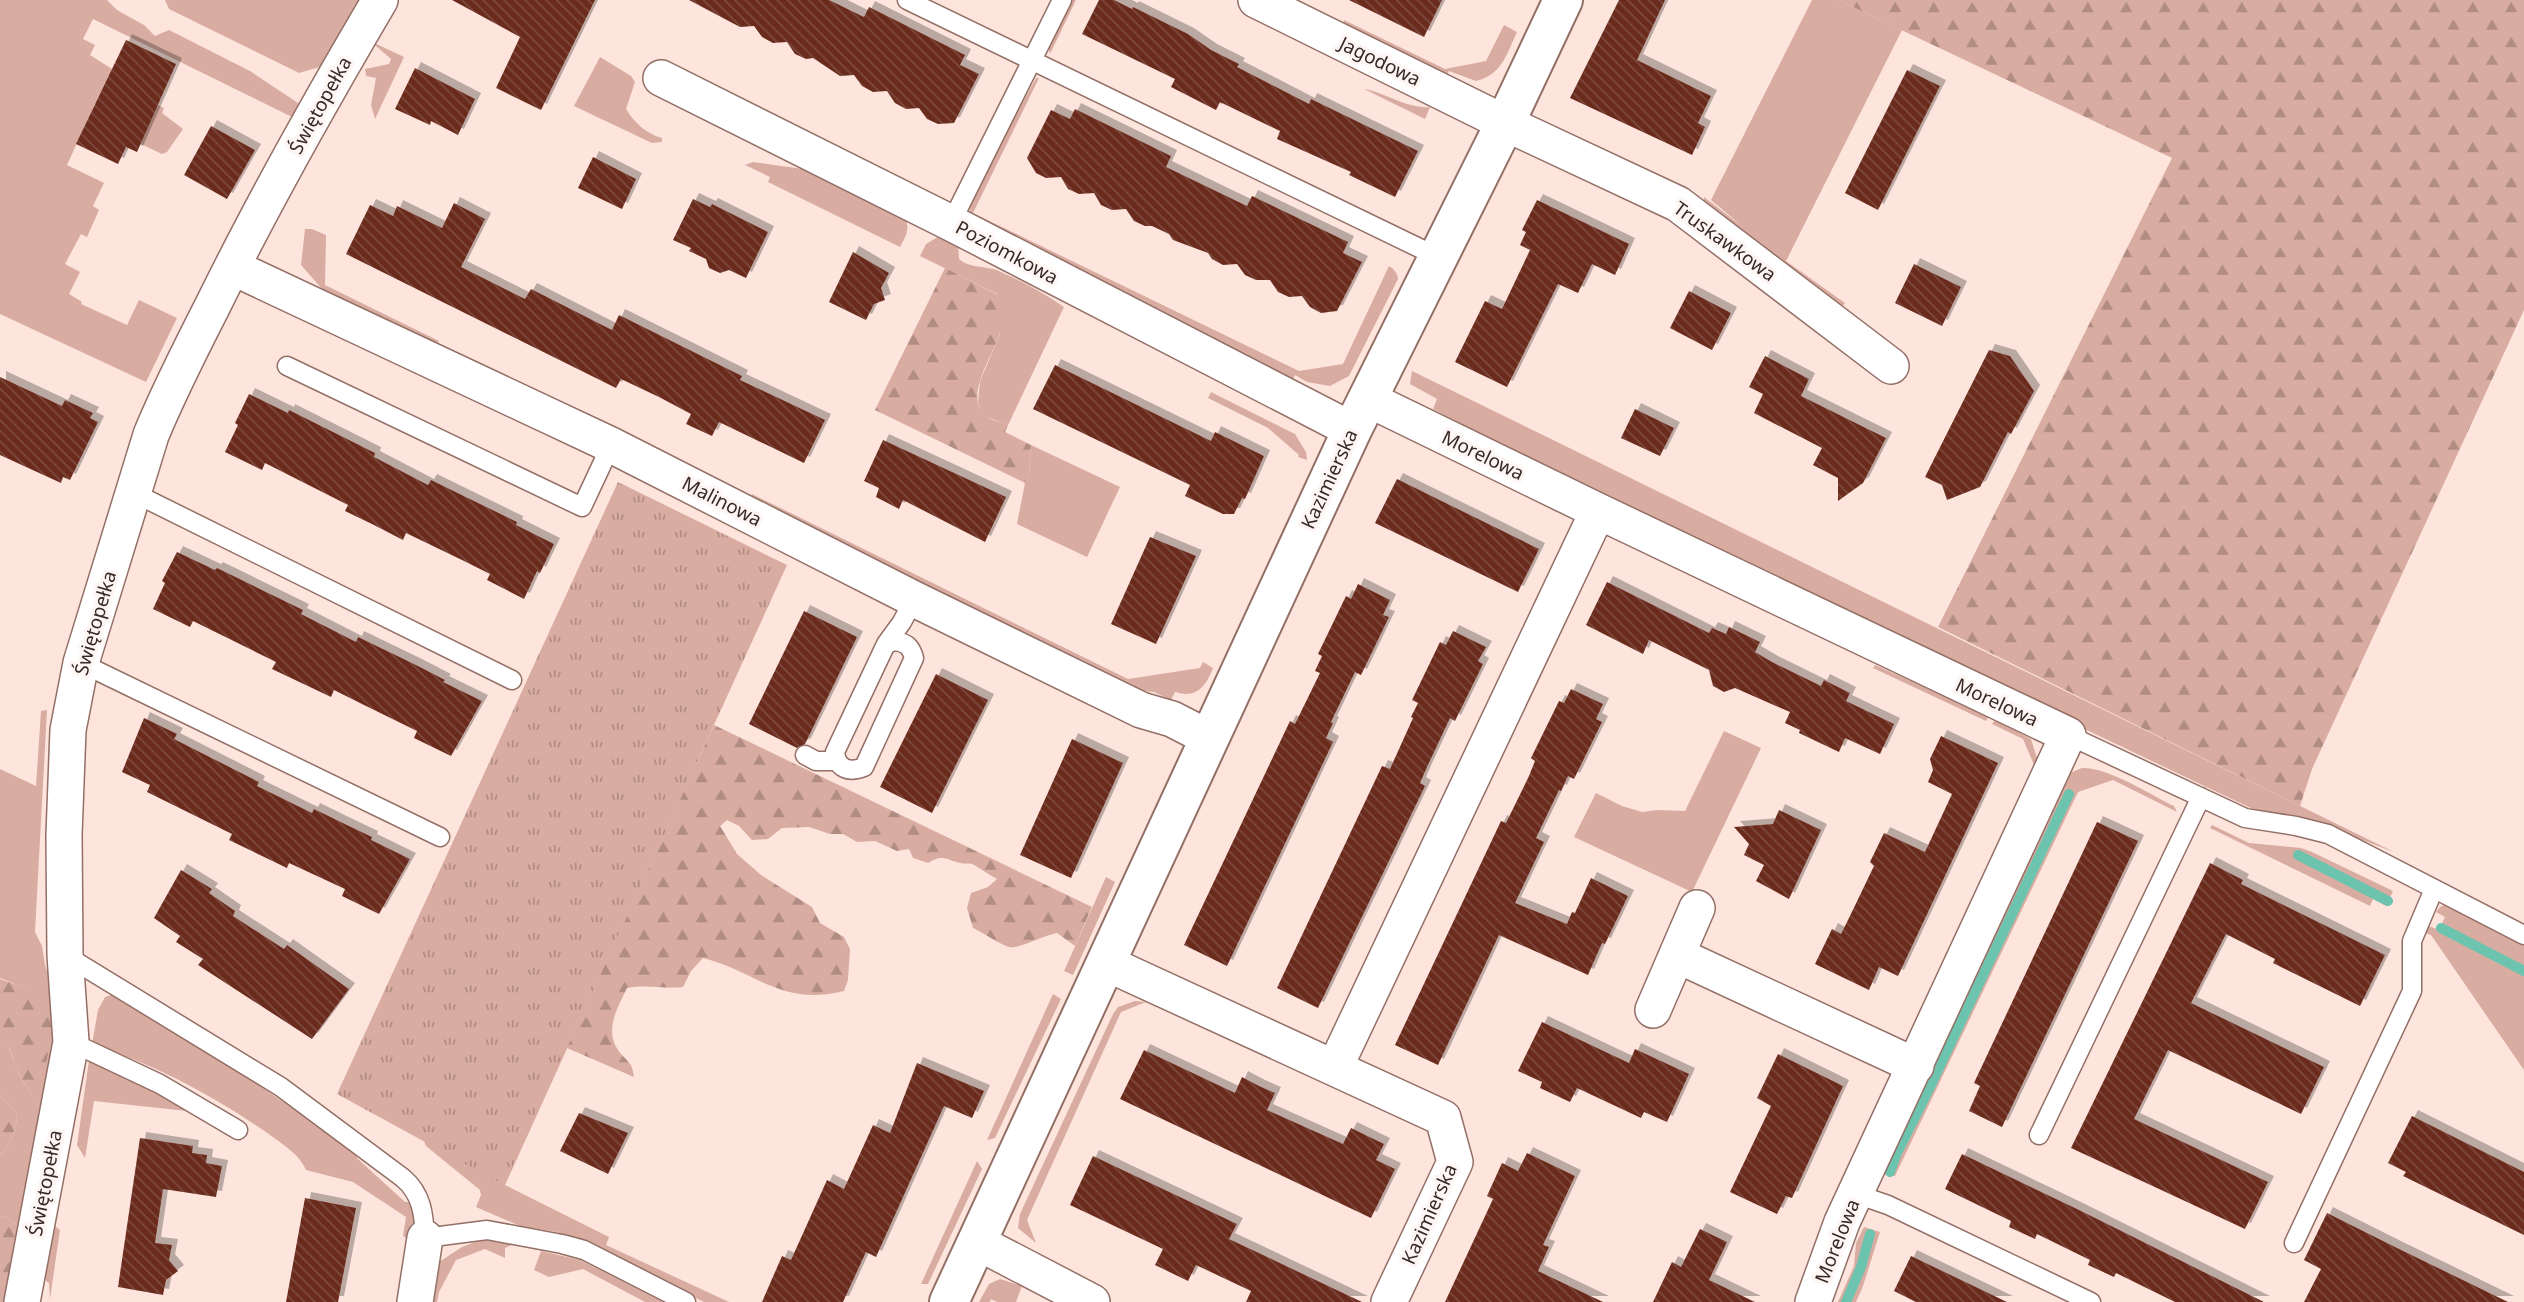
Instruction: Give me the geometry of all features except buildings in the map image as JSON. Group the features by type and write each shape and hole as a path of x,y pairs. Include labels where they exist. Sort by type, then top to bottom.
{"street":[{"name":"Świętopełka","path":"22,1302 71,1042 65,955 64,835 68,730 81,663 151,435 164,403 232,267 321,100 380,0"},
{"name":"Jagodowa","path":"1256,0 1504,123"},
{"name":"Kazimierska","path":"949,1302 1360,414 1563,0"},
{"name":"Poziomkowa","path":"661,78 951,223 1360,414"},
{"name":"Truskawkowa","path":"1504,123 1678,204 1891,366"},
{"name":"Malinowa","path":"232,267 611,445 1141,710 1172,719 1209,738"},
{"name":"Morelowa","path":"1360,414 1598,511 2068,735 1842,1222 1814,1302"},
{"path":"1335,1068 1598,511"},
{"path":"1653,1010 1697,908"},
{"path":"1677,955 1916,1066"},
{"name":"Kazimierska","path":"1106,963 1443,1118 1455,1162 1388,1302"},
{"path":"415,1302 425,1238"},
{"path":"977,1242 1092,1302"}],"lane":[{"path":"907,0 1438,257"},
{"path":"951,223 1062,0"},
{"path":"287,366 582,507 611,445"},
{"path":"134,493 512,680"},
{"path":"886,644 895,641 904,643 912,649 914,658 864,767 855,771 844,769 836,761 835,752 886,644 902,622 914,598"},
{"path":"81,663 440,837"},
{"path":"2068,735 2245,818 2328,834 2524,935"},
{"path":"805,755 816,761 836,761"},
{"path":"2039,1135 2201,797"},
{"path":"2294,1243 2412,992 2412,941 2434,889"},
{"path":"65,955 281,1087 403,1178 411,1185 424,1210 425,1238 487,1230 562,1244 584,1251 686,1302"},
{"path":"71,1042 160,1084 238,1130"},
{"path":"1856,1194 1888,1205 2091,1302"}],"green space":[{"path":"0,0 107,0 117,10 144,25 155,36 169,30 250,71 298,103 301,112 294,118 93,19 83,39 95,45 90,55 123,76 128,89 164,108 162,113 183,129 167,152 162,154 141,144 147,128 95,104 67,165 104,183 93,206 99,210 87,237 81,234 65,264 80,272 69,294 82,302 81,304 127,325 139,300 177,318 146,382 0,314"},
{"path":"165,0 364,0 323,66 299,73 169,9"},
{"path":"1071,0 1076,0 1050,54 1048,47"},
{"path":"1812,0 1838,0 1902,30 1786,261 1845,303 1839,312 1703,206 1704,197 1743,227 1711,200"},
{"path":"1838,0 2524,0 2524,310 2312,769 2300,806 1938,627 2172,158"},
{"path":"1344,20 1445,69 1486,61 1504,25 1517,32 1503,62 1492,74 1476,81 1449,71 1444,82 1343,27"},
{"path":"370,41 404,57 375,119 371,105 376,78 366,76 365,69 389,64 391,59"},
{"path":"600,57 631,76 635,82 626,109 641,127 662,138 662,142 652,143 574,106"},
{"path":"1036,78 1039,78 973,213 1299,371 1343,364 1389,266 1398,279 1349,376 1330,386 1307,382 1295,375 1291,384 969,214 974,192"},
{"path":"1364,89 1413,106 1430,107 1425,119"},
{"path":"753,162 803,169 829,176 904,216 906,236 900,247 768,182 770,177 745,165"},
{"path":"305,229 326,235 325,285 439,341 435,348 323,290 301,265"},
{"path":"943,234 958,238 959,259 963,262 1001,272 1064,307 1008,425 987,417 981,412 978,402 980,381 1000,334 997,294 920,256 926,244"},
{"path":"945,268 998,295 1000,332 983,373 977,396 979,406 986,416 1008,425 1005,432 1031,445 1029,473 1025,483 875,410"},
{"path":"1412,371 2394,852 2304,818 2257,811 1693,543 1433,409 1437,399 1410,384"},
{"path":"1211,392 1295,434 1306,452 1307,460 1298,457 1299,455 1268,428 1208,398"},
{"path":"1031,445 1120,487 1087,557 1017,524 1029,473"},
{"path":"618,482 787,565 504,1185 337,1094"},
{"path":"752,494 1128,679 1200,668 1203,662 1213,668 1200,689 1189,694 1175,692 1171,700 1154,692 1141,691 750,500"},
{"path":"1875,665 1989,716 1986,721 1873,668"},
{"path":"47,710 35,932 42,946 45,965 62,1017 10,1302 4,1302 18,1226 0,1216 0,1155 13,1136 17,1113 0,1095 0,1045 7,1045 18,1072 38,1107 34,992 0,978 0,769 36,786 41,711"},
{"path":"1995,720 2031,739 2037,758 2034,765 2023,739 1992,724"},
{"path":"714,725 1092,907 1075,946 1057,933 1009,947 973,928 967,908 971,893 988,887 997,879 972,864 941,858 928,863 913,858 909,849 897,851 875,841 857,842 843,834 830,834 809,827 782,828 768,839 752,840 739,826 727,820 720,826 737,854 761,875 812,907 820,923 844,937 850,949 848,980 844,991 822,995 786,991 703,958 691,971 683,987 627,988 614,1018 612,1034 618,1050 630,1064 634,1077 567,1048"},
{"path":"1724,731 1761,748 1692,892 1574,837 1596,793 1642,812 1685,811"},
{"path":"697,763 505,1185 609,1237 606,1245 729,1302 704,1302 557,1232 520,1226 476,1207 481,1195 480,1190 426,1146 424,1141 445,1097"},
{"path":"2082,768 2104,772 2128,782 2174,806 2177,812 2113,780 2078,792 1895,1176 1883,1174 2059,785 2070,773"},
{"path":"2212,825 2249,843 2301,848 2312,852 2393,891 2386,906 2373,899 2370,906 2210,828"},
{"path":"1106,877 1115,882 1073,975 1064,971"},
{"path":"2446,904 2524,943 2524,1070 2431,935 2424,933 2429,926 2439,930 2445,917 2436,912"},
{"path":"0,979 34,991 53,1025 38,1109 16,1069 9,1048 7,1045 0,1045"},
{"path":"1053,994 1061,999 995,1138 987,1140"},
{"path":"105,997 120,997 226,1063 308,1119 320,1124 351,1148 358,1159 405,1202 412,1202 422,1214 408,1239 403,1236 406,1217 353,1182 306,1170 286,1147 211,1097 165,1073 92,1044 98,1010"},
{"path":"1135,1001 1146,1002 1121,1012 1027,1220 1036,1243 1018,1228 1020,1214 1113,1014 1118,1007"},
{"path":"89,1060 196,1112 94,1101 85,1158 77,1145"},
{"path":"0,1095 17,1113 13,1136 0,1155"},
{"path":"977,1161 982,1169 928,1284 921,1284"},
{"path":"0,1216 18,1226 4,1302 0,1302"},
{"path":"54,1225 60,1230 50,1299 49,1283 41,1271 41,1263"},
{"path":"1864,1227 1880,1232 1863,1286 1856,1302 1838,1302 1854,1266 1856,1243"},
{"path":"483,1239 512,1245 505,1248 505,1258 485,1249 456,1260 439,1292 437,1302 422,1302 436,1264 462,1247"},
{"path":"541,1251 580,1260 663,1302 645,1302 583,1269 549,1277 534,1270"},
{"path":"1000,1279 1022,1286 1016,1302 997,1302 991,1299 990,1302 979,1302 989,1284"}],"waterway":[{"path":"1890,1172 2069,794"},
{"path":"2298,855 2388,901"},
{"path":"2441,928 2524,971"},
{"path":"1846,1302 1861,1267 1870,1234"}]}
